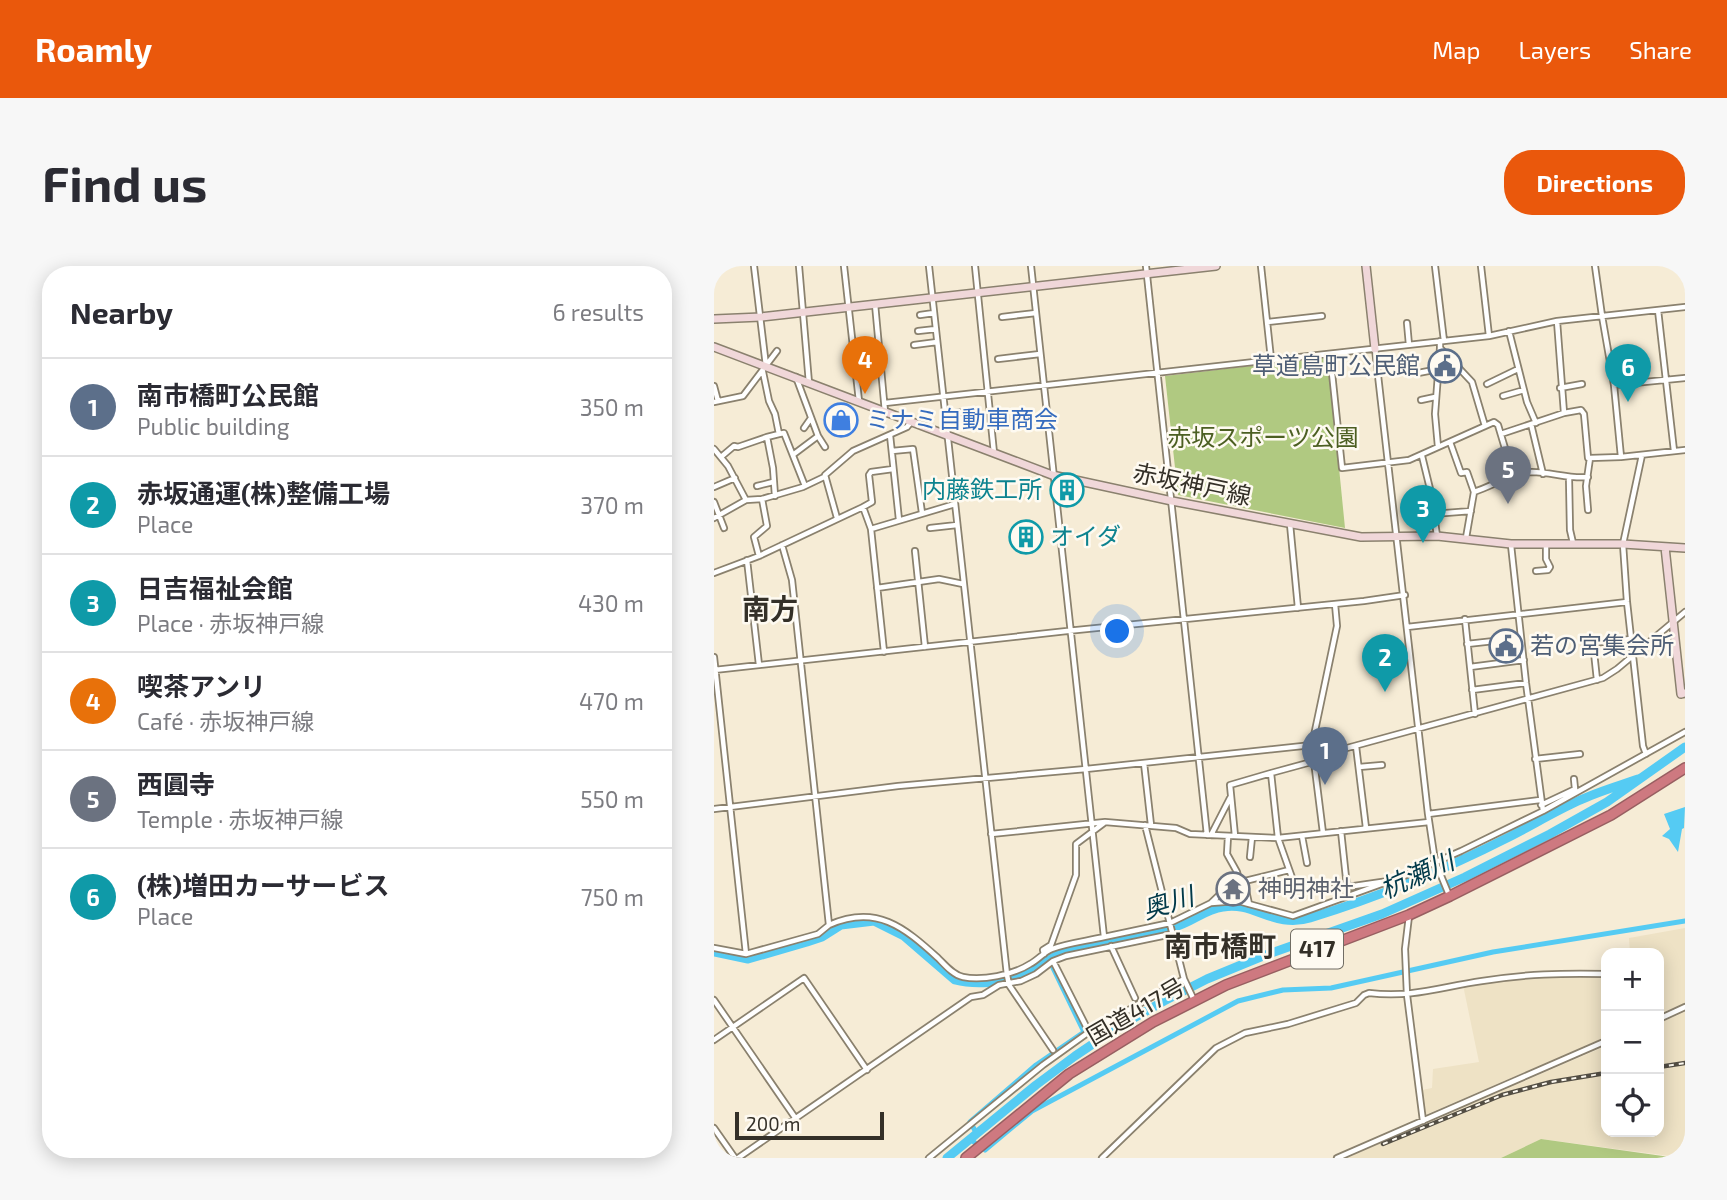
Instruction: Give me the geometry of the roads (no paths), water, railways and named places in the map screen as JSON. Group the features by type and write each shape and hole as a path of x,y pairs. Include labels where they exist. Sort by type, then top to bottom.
{"highway":[{"name":"国道417号","path":"966,1158 1069,1074 1194,999 1291,958 1409,915 1611,815 1685,768"}],"main road":[{"path":"714,319 761,317 1033,286 1146,270 1216,266"},
{"path":"1366,266 1375,349"},
{"name":"赤坂神戸線","path":"714,347 765,369 796,377 1052,475 1172,501 1361,537 1437,536 1511,544 1623,544 1685,548"},
{"path":"1665,547 1681,694 1685,693"}],"street":[{"path":"754,266 769,401 779,434"},
{"path":"799,266 809,383"},
{"path":"844,266 859,402"},
{"path":"929,266 1007,974 1009,985 1053,1050"},
{"path":"975,266 994,454"},
{"path":"1031,266 1104,937"},
{"path":"1261,266 1271,359"},
{"path":"1435,266 1442,341 1435,397 1438,447"},
{"path":"1481,266 1489,336"},
{"path":"1595,266 1615,385 1622,457"},
{"path":"1146,270 1209,835"},
{"path":"875,303 886,412"},
{"path":"885,403 1489,336 1557,321 1685,307"},
{"path":"1658,310 1674,451"},
{"path":"920,315 934,313"},
{"path":"1002,317 1036,313"},
{"path":"1268,322 1322,316"},
{"path":"1557,321 1564,413"},
{"path":"1407,323 1409,345"},
{"path":"918,331 936,329"},
{"path":"1509,331 1543,474"},
{"path":"914,345 937,342"},
{"path":"1440,348 1472,382 1485,426"},
{"path":"1375,349 1429,822 1438,870 1449,894"},
{"path":"714,386 716,402 743,397 777,351"},
{"path":"998,359 1040,354"},
{"path":"1330,354 1342,468 1398,463 1422,456 1494,422 1498,425 1513,475"},
{"path":"1418,373 1439,369"},
{"path":"1487,384 1518,369"},
{"path":"796,377 824,447"},
{"path":"1615,385 1685,378"},
{"path":"1560,388 1582,384"},
{"path":"1503,396 1524,390"},
{"path":"1421,400 1435,397"},
{"path":"1501,434 1581,410 1584,414 1590,458 1586,486 1588,510"},
{"path":"946,414 972,411"},
{"path":"804,428 811,418"},
{"path":"714,518 746,500 775,496 824,477 853,451 907,427 911,422"},
{"path":"721,457 734,446 784,433 805,486"},
{"path":"890,435 899,520"},
{"path":"794,454 818,436"},
{"path":"767,437 775,496"},
{"path":"1450,442 1461,473 1467,472 1474,492 1466,538"},
{"path":"714,449 735,478 746,500"},
{"path":"892,451 914,449 922,513"},
{"path":"1590,458 1685,450"},
{"path":"1642,455 1623,544 1630,639 1646,754"},
{"path":"1422,456 1437,536"},
{"path":"714,573 782,545 872,502 869,475 871,472 893,469"},
{"path":"1474,492 1513,475 1534,472 1569,478 1588,477"},
{"path":"824,477 837,518"},
{"path":"714,487 735,478"},
{"path":"1569,478 1570,530 1573,544"},
{"path":"757,486 773,482"},
{"path":"759,555 754,537 767,526 762,499"},
{"path":"714,502 724,528"},
{"path":"871,529 956,505"},
{"path":"863,507 871,529 884,652"},
{"path":"1433,514 1471,512"},
{"path":"755,517 765,514"},
{"path":"1290,524 1298,608"},
{"path":"930,528 957,525"},
{"path":"1511,544 1541,806"},
{"path":"1536,572 1548,570 1550,567 1546,559 1546,544"},
{"path":"782,545 792,580 830,925"},
{"path":"915,551 925,647"},
{"path":"747,560 760,665"},
{"path":"877,588 939,579 964,584"},
{"path":"715,670 1405,595"},
{"path":"1408,627 1626,602"},
{"path":"1322,833 1312,745 1337,626 1335,604"},
{"path":"1235,836 1230,785 1356,746 1597,680 1617,669 1685,612"},
{"path":"1465,619 1475,714"},
{"path":"1467,644 1521,638"},
{"path":"1597,680 1593,643 1630,639"},
{"path":"714,657 746,954"},
{"path":"1470,667 1524,660"},
{"path":"1472,690 1526,683"},
{"path":"1428,814 1541,806 1685,732"},
{"path":"714,808 898,786 1312,745"},
{"path":"1356,746 1366,828"},
{"path":"1535,759 1580,754"},
{"path":"1144,763 1148,825 1184,980 1194,999"},
{"path":"1359,767 1382,765"},
{"path":"1271,773 1278,838 1295,887 1340,889 1438,870 1541,806 1575,789 1573,779"},
{"path":"1209,835 1231,794"},
{"path":"991,834 1105,822 1148,825 1209,835 1278,838 1429,822"},
{"path":"1044,954 1043,950 1051,945 1076,875 1076,844 1105,822"},
{"path":"1341,831 1347,887"},
{"path":"1228,836 1227,855 1237,872 1249,904"},
{"path":"1302,836 1307,863"},
{"path":"1250,857 1252,837"},
{"path":"714,948 746,954 818,934 843,919 873,916 888,921 917,940 955,974 964,978 1007,974 1030,965 1052,949 1170,924 1211,902 1234,881 1289,870"},
{"path":"1211,902 1249,904 1282,915 1293,915 1395,880"},
{"path":"1409,915 1405,949 1407,995 1423,1121"},
{"path":"714,1128 736,1158 971,997 983,995 999,985 1009,985 1036,974 1053,961 1066,956 1172,934"},
{"path":"1111,946 1135,998"},
{"path":"1053,961 1089,1032"},
{"path":"1102,1158 1216,1048 1245,1033 1288,1024 1356,1003 1364,995 1407,995 1479,981 1548,972 1601,974"},
{"path":"714,1040 804,978 867,1069"},
{"path":"929,1158 1043,1065 1089,1032 1184,980"},
{"path":"714,1000 796,1119"},
{"path":"1664,1016 1685,1007"},
{"path":"1337,1158 1601,1043"}],"water":[{"path":"1685,807 1684,828 1678,852 1669,839 1662,836 1670,829 1664,814"}],"waterway":[{"name":"杭瀬川","path":"947,1158 1075,1056 1164,1001 1207,979 1382,914 1465,877 1607,802 1685,747"},
{"name":"奥川","path":"714,952 748,959 822,937 841,925 874,921 904,936 955,980 979,983 1006,980 1028,973 1070,949 1174,927 1216,908 1234,906 1286,920 1310,918 1435,872 1578,801 1638,779"},
{"path":"985,1150 1032,1111 1238,1001 1283,990 1331,988 1493,952 1685,921"},
{"path":"970,1122 1036,1065 1084,1032 1053,968"},
{"name":"杭瀬川","path":"973,1127 977,1134"},
{"path":"971,1139 976,1144"}],"railway":[{"path":"1664,1066 1685,1063"},
{"path":"1383,1144 1502,1095 1551,1082 1601,1074"}],"place":[{"name":"草道島町公民館","path":"1445,366"},
{"name":"喫茶アンリ","path":"865,394"},
{"name":"(株)増田カーサービス","path":"1628,402"},
{"name":"ミナミ自動車商会","path":"841,420"},
{"name":"内藤鉄工所","path":"1067,490"},
{"name":"西圓寺","path":"1508,504"},
{"name":"オイダ","path":"1026,537"},
{"name":"日吉福祉会館","path":"1423,543"},
{"name":"若の宮集会所","path":"1506,646"},
{"name":"赤坂通運(株)整備工場","path":"1385,692"},
{"name":"南市橋町公民館","path":"1325,785"},
{"name":"神明神社","path":"1233,889"}],"district":[{"name":"南方","path":"770,609"},
{"name":"南市橋町","path":"1220,946"}],"park label":[{"name":"赤坂スポーツ公園","path":"1263,438"}]}
